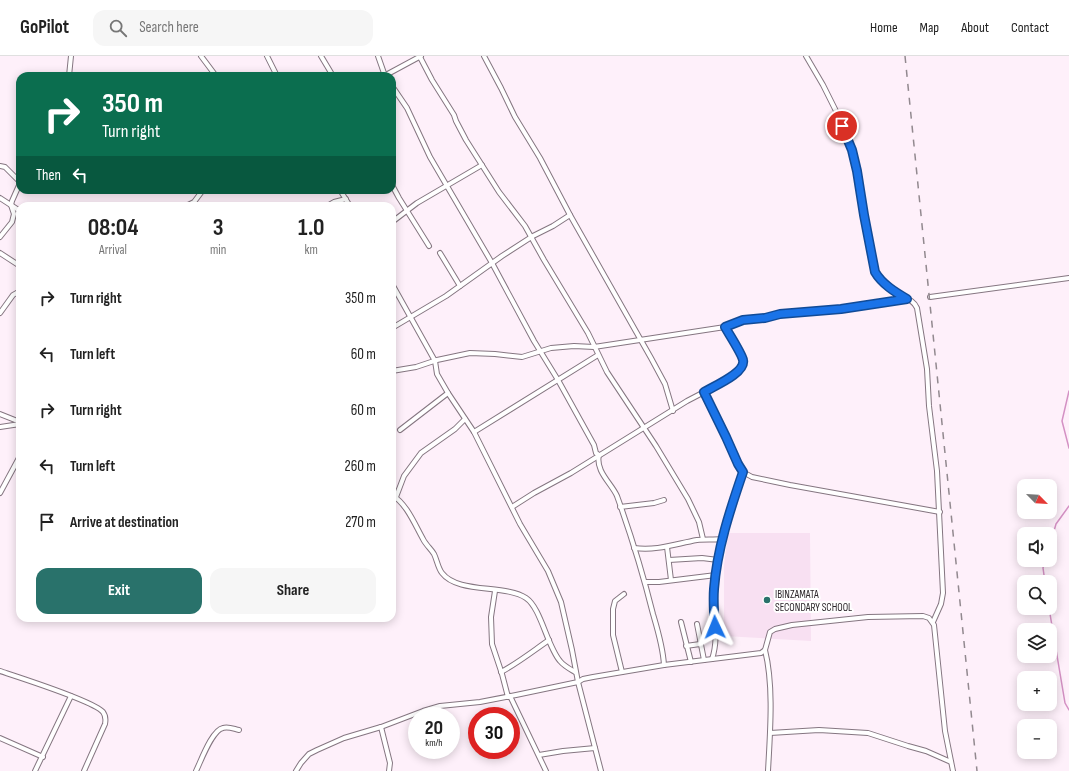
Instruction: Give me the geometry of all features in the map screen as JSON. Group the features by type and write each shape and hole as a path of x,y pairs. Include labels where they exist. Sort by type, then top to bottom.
{"street":[{"path":"69,72 71,56"},
{"path":"200,56 213,72"},
{"path":"267,56 275,72"},
{"path":"321,56 331,72"},
{"path":"378,56 384,72"},
{"path":"392,72 421,56 432,80 454,115 466,140 499,192 525,226 530,238 588,333 607,372 656,446 697,515 702,530 703,540"},
{"path":"484,56 515,118 540,158 570,215 665,384 672,410"},
{"path":"806,56 838,115 852,150 875,272 878,277 895,292 914,303 917,308 926,362 940,512 943,593 933,622 945,731 953,771"},
{"path":"396,92 406,108 446,186 492,263 590,438 596,453 599,455 599,462 603,474 616,493 645,582 662,648 664,665"},
{"path":"396,219 407,210 482,165"},
{"path":"0,166 5,168 16,179"},
{"path":"396,192 429,246"},
{"path":"0,237 12,222 14,214 11,205 16,193"},
{"path":"343,194 348,202"},
{"path":"0,198 16,208"},
{"path":"334,202 346,199"},
{"path":"396,326 460,286 530,238 570,215"},
{"path":"0,253 16,263"},
{"path":"440,253 460,286"},
{"path":"930,297 1069,278"},
{"path":"396,292 435,361 437,374 474,432 512,507 548,571 561,602 572,650 575,672 601,771"},
{"path":"0,313 13,295 16,293"},
{"path":"396,370 416,367 470,353 522,357 551,348 594,346 725,327 743,320 765,318 780,314 830,310 907,299"},
{"path":"512,507 571,473 672,410 733,376 742,368 743,360 725,327"},
{"path":"474,432 598,355"},
{"path":"704,392 738,464 743,472 752,477 940,512"},
{"path":"400,430 448,393"},
{"path":"0,414 16,421"},
{"path":"396,492 404,476 421,453 455,429 465,419"},
{"path":"0,427 16,424"},
{"path":"0,492 16,463"},
{"path":"712,659 715,652 714,599 718,560 722,540 743,472"},
{"path":"396,498 406,509 424,541 433,553 442,574 455,582 495,591 515,593 528,600 537,613 560,662 575,672"},
{"path":"620,507 654,503 664,500"},
{"path":"634,548 646,549 667,547 703,540 722,540"},
{"path":"667,547 671,580"},
{"path":"669,560 702,558 718,560"},
{"path":"645,582 716,575"},
{"path":"495,591 492,616 492,644 509,697 546,771"},
{"path":"622,672 613,635 613,605 618,598 624,594"},
{"path":"768,771 770,733 769,675 765,650 770,632 775,629 792,625 868,617 918,616 928,617 933,622"},
{"path":"680,622 691,662"},
{"path":"696,624 704,660"},
{"path":"501,672 549,640"},
{"path":"686,646 700,644"},
{"path":"296,771 309,754 317,750 344,738 381,727 431,708 509,697 578,682 583,679 593,677 664,665 761,653 765,650"},
{"path":"0,671 71,696 95,706 102,711 106,717 105,724 84,771"},
{"path":"35,771 71,696"},
{"path":"196,771 214,735 220,729 228,727 239,730"},
{"path":"381,727 390,763 390,771"},
{"path":"770,733 819,730 868,733 926,751 951,762"},
{"path":"0,738 43,757"},
{"path":"539,755 595,748"}],"shaded area":[{"name":"IBINZAMATA SECONDARY SCHOOL","path":"728,533 810,533 811,641 724,636 724,565"}],"waterway":[{"path":"1069,391 1062,421 1069,448"},
{"path":"1055,527 1069,506"},
{"path":"1043,567 1044,575"},
{"path":"1050,615 1065,703 1069,710"}],"railway":[{"path":"905,56 977,771"}],"place":[{"name":"IBINZAMATA SECONDARY SCHOOL","path":"767,600"}],"route":[{"path":"715,627 714,591 719,552 743,472 740,469 704,392 733,376 742,368 743,360 725,327 743,320 765,318 780,314 841,309 907,299 895,292 878,277 875,272 857,171 852,150 842,126"}]}
